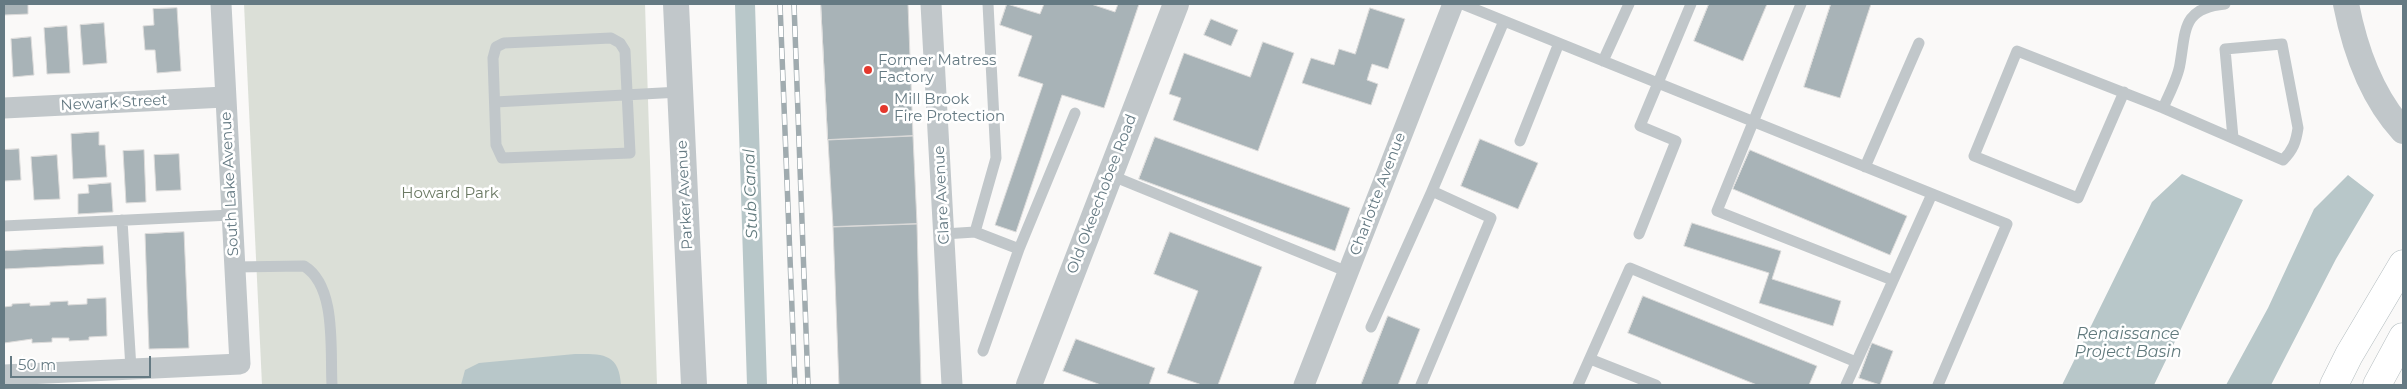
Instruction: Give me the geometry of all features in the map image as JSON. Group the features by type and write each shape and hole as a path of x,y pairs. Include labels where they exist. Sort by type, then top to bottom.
{"main road":[{"path":"2334,385 2349,355 2403,264"},
{"path":"2377,385 2403,337"}],"street":[{"name":"South Lake Avenue","path":"131,369 240,364 221,4"},
{"name":"Parker Avenue","path":"676,4 694,385"},
{"name":"Clare Avenue","path":"931,4 952,385"},
{"name":"Old Okeechobee Road","path":"1029,385 1176,4"},
{"name":"Charlotte Avenue","path":"1304,385 1453,4"},
{"path":"2346,4 2353,36 2364,68 2379,98 2403,131"},
{"name":"Newark Street","path":"4,108 225,97"},
{"path":"4,375 131,369"}],"lane":[{"path":"975,232 996,158 988,4"},
{"path":"1462,4 2007,224 1938,385"},
{"path":"1603,61 1629,4"},
{"path":"1639,234 1676,141 1640,126 1656,82 1691,4"},
{"path":"1801,4 1717,211 1892,280"},
{"path":"2163,108 2180,66 2182,37 2186,26 2201,10 2212,5 2225,4"},
{"path":"1371,327 1432,191 1504,21"},
{"path":"611,38 620,43 625,50 627,94 630,153 502,158 496,145 493,58 496,47 504,44 611,38"},
{"path":"1865,167 1919,43"},
{"path":"1520,140 1559,44"},
{"path":"2124,92 2078,198 1974,156 2017,52 2124,92 2283,160 2291,151 2296,140 2298,128 2282,44 2225,49 2233,138"},
{"path":"494,102 680,92"},
{"path":"984,351 1020,249 1075,113"},
{"path":"1110,174 1348,272"},
{"path":"1421,385 1491,218 1432,191"},
{"path":"1846,385 1932,194"},
{"path":"4,226 231,215"},
{"path":"122,220 131,369"},
{"path":"944,234 975,232 1020,249"},
{"path":"234,268 304,266 313,272 328,301 332,385"},
{"path":"1578,385 1630,268 1856,362"},
{"path":"1590,359 1656,385"}],"green space":[{"name":"Howard Park","path":"244,4 645,4 657,385 262,385"}],"water":[{"name":"Renaissance Project Basin","path":"2182,174 2243,200 2154,385 2062,385 2152,202"},
{"path":"2348,175 2374,195 2336,259 2271,385 2226,385 2268,308 2314,209"},
{"path":"575,354 601,355 613,361 620,374 621,385 461,385 465,370 479,363"}],"building":[{"path":"4,4 28,4 28,14 4,15"},
{"name":"Former Matress Factory","path":"821,4 908,4 913,136 828,140"},
{"path":"1007,4 1040,14 1044,4 1091,4 1115,12 1118,4 1139,4 1104,108 1062,95 1016,232 995,225 1043,84 1018,76 1032,36 1000,25"},
{"path":"1709,4 1767,4 1743,61 1694,41"},
{"path":"1831,4 1871,4 1840,98 1804,87"},
{"path":"177,8 181,71 157,73 155,50 145,50 143,26 154,25 153,9"},
{"path":"1370,8 1405,19 1388,69 1372,64 1367,80 1378,84 1371,105 1302,83 1311,58 1334,65 1339,49 1355,54"},
{"path":"1211,19 1238,30 1231,46 1204,35"},
{"path":"104,23 107,63 83,65 80,25"},
{"path":"67,26 70,73 47,74 44,28"},
{"path":"31,37 34,75 13,77 11,39"},
{"path":"1263,42 1294,53 1258,151 1173,120 1181,98 1169,94 1184,53 1250,77"},
{"path":"99,132 99,145 105,145 107,177 73,179 71,134"},
{"path":"913,136 917,224 833,227 828,140"},
{"path":"1155,137 1350,208 1335,251 1139,179"},
{"path":"1480,139 1538,163 1518,209 1461,186"},
{"path":"19,149 21,180 4,181 4,150"},
{"path":"144,150 146,202 126,203 123,151"},
{"path":"1750,150 1907,216 1890,255 1733,189"},
{"path":"179,154 181,190 156,191 154,155"},
{"path":"57,155 60,199 34,200 31,157"},
{"path":"111,183 113,212 78,214 78,194 89,193 88,185"},
{"path":"1692,223 1781,251 1772,279 1841,301 1833,326 1759,303 1769,273 1684,246"},
{"path":"917,224 921,385 839,385 833,227"},
{"path":"184,232 189,348 149,349 145,234"},
{"path":"1170,232 1262,267 1218,385 1202,385 1167,373 1198,291 1154,274"},
{"path":"103,246 104,264 4,269 4,251"},
{"path":"1643,296 1817,366 1809,385 1757,385 1628,333"},
{"path":"106,298 107,336 89,337 89,340 69,341 69,338 52,338 52,342 32,343 32,339 4,343 4,307 12,306 12,304 30,303 30,306 50,305 50,302 68,301 68,305 87,304 87,299"},
{"path":"1388,316 1420,329 1398,385 1361,385"},
{"path":"1076,339 1155,368 1149,385 1101,385 1063,371"},
{"path":"1872,343 1893,351 1880,385 1859,378"}],"waterway":[{"name":"Stub Canal","path":"745,4 757,385"}],"railway":[{"path":"780,4 795,385"},
{"path":"794,4 808,385"}],"place":[{"name":"Former Matress Factory","path":"868,70"},
{"name":"Mill Brook Fire Protection","path":"884,109"}]}
